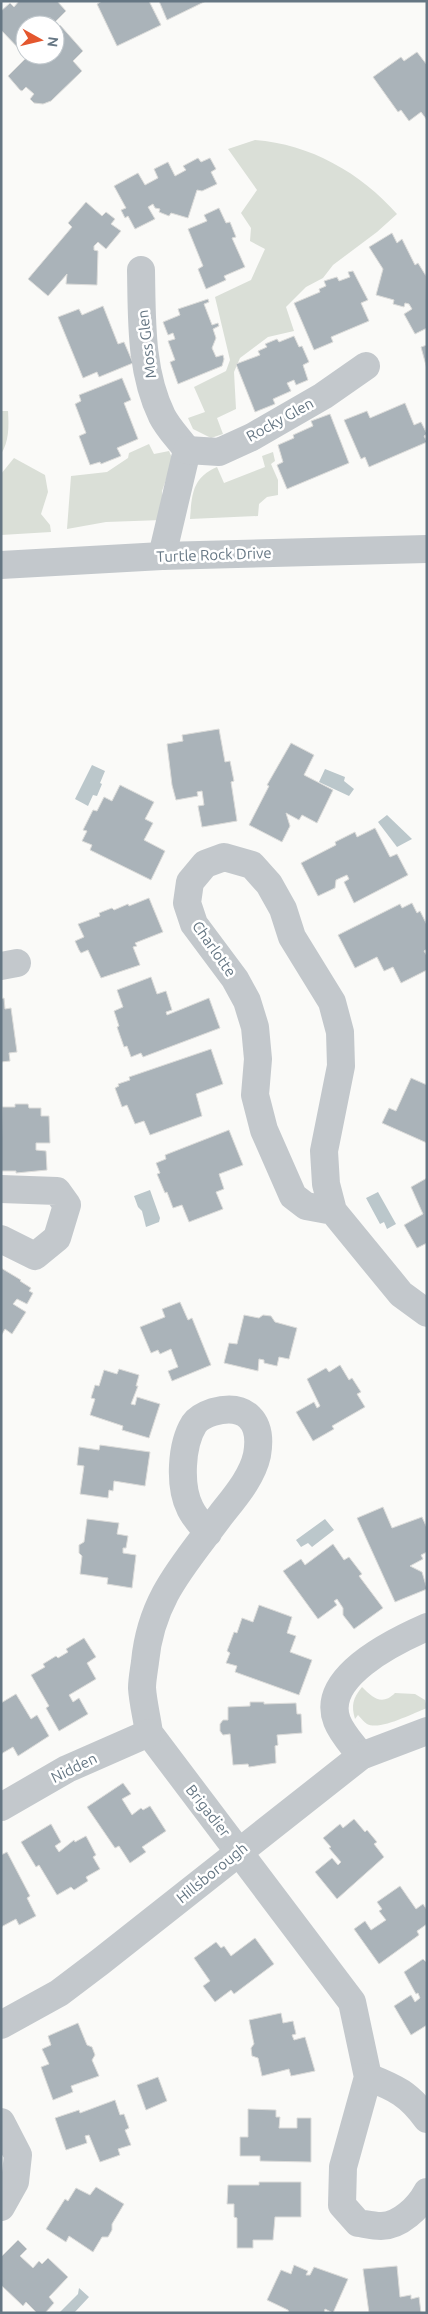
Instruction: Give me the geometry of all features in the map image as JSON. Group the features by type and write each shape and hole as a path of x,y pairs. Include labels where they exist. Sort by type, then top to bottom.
{"street":[{"name":"Moss Glen","path":"141,270 143,333 147,372 162,417 187,450"},
{"name":"Rocky Glen","path":"187,450 219,452 252,437 323,396 366,366"},
{"path":"162,556 187,450"},
{"name":"Turtle Rock Drive","path":"1,565 162,556 427,549"},
{"name":"Charlotte","path":"333,1212 306,1206 293,1196 264,1130 255,1095 258,1059 256,1035 247,1001 235,979 194,924 187,903 190,882 206,864 224,857 252,866 269,884 283,909 292,937 332,1002 340,1032 340,1066 324,1151 326,1184 333,1212 401,1294 427,1313"},
{"path":"1,1189 57,1191 67,1205 57,1238 36,1256 1,1239"},
{"name":"Brigadier","path":"208,1533 173,1578 156,1609 147,1640 142,1687 149,1733 352,2002 368,2077 343,2167 342,2205 358,2222 383,2226 404,2218 421,2202 427,2192"},
{"path":"361,1756 337,1721 334,1704 338,1692 344,1682 366,1661 393,1643 427,1627"},
{"name":"Hillsborough","path":"1,2025 59,1993 361,1756 427,1731"},
{"name":"Nidden","path":"1,1807 67,1769 149,1733"},
{"path":"368,2077 396,2088 417,2106 427,2119"},
{"path":"1,2122 18,2155 15,2182 1,2207"}],"shaded area":[{"path":"255,140 295,147 333,163 367,186 397,214 377,232 333,265 323,278 306,287 286,307 294,331 268,337 240,358 234,372 236,409 217,418 223,434 211,438 193,429 188,418 205,412 194,387 226,371 230,360 215,297 251,280 265,249 250,241 251,228 241,213 257,190 228,149"},
{"path":"1,411 8,411 8,434 1,454"},
{"path":"149,444 154,454 169,451 173,460 162,491 162,520 106,522 67,529 71,476 107,472 128,458 129,453"},
{"path":"273,452 275,461 271,464 278,480 278,495 267,497 259,504 258,516 190,519 195,488 209,471 217,467 224,483 265,467 262,456"},
{"path":"14,458 45,475 48,492 41,514 50,525 51,532 1,535 1,474"},
{"path":"92,765 105,771 97,796 93,795 88,806 75,799"},
{"path":"325,769 345,777 344,781 354,789 349,796 319,782"},
{"path":"387,815 412,839 397,847 378,822"},
{"path":"150,1190 160,1218 159,1222 146,1227 142,1211 138,1207 134,1196"},
{"path":"378,1192 396,1224 387,1229 384,1222 380,1224 366,1198"},
{"path":"325,1519 334,1530 312,1547 308,1543 301,1547 296,1540"},
{"path":"362,1687 374,1697 382,1700 395,1693 415,1694 425,1700 427,1708 388,1723 373,1726 367,1724 358,1715 355,1719 353,1706 355,1698"},
{"path":"79,2288 89,2297 74,2313 59,2313 78,2294"}],"building":[{"path":"19,1 57,1 66,11 62,15 15,15 15,45 1,30 1,11 10,3 14,7"},
{"path":"102,1 149,1 161,25 117,46 97,4"},
{"path":"159,1 206,1 167,20"},
{"path":"65,31 83,51 73,61 82,71 51,101 43,104 34,103 30,99 34,94 26,87 22,91 20,90 8,76 19,65 65,65"},
{"path":"417,52 427,65 427,120 421,112 409,121 401,110 398,112 373,77 401,57 404,61"},
{"path":"198,158 201,162 210,158 216,169 211,172 217,184 202,191 197,190 188,218 171,213 169,216 159,212 160,209 155,208 153,204 148,207 155,219 135,229 128,216 125,218 121,210 126,208 114,186 138,173 145,185 158,178 154,169 168,162 175,176 186,170 183,166"},
{"path":"86,202 102,216 106,212 115,219 111,224 121,231 106,249 98,242 94,246 94,250 98,251 97,285 66,284 67,274 48,296 28,279 72,227 68,223"},
{"path":"219,208 226,223 230,222 236,237 232,238 245,267 224,276 226,280 206,289 198,269 203,266 188,229 207,221 204,215"},
{"path":"392,233 397,243 402,239 415,265 418,263 426,276 427,328 415,334 404,314 412,309 409,304 405,303 404,307 393,304 394,300 376,295 383,269 369,247"},
{"path":"353,271 368,300 361,303 369,321 331,337 333,342 314,350 294,303 320,292 319,289 326,286 324,281 337,277 339,281 350,277 348,272"},
{"path":"208,299 209,302 204,304 212,325 218,323 219,326 213,329 216,338 212,348 216,357 223,355 222,366 178,384 170,362 175,360 168,341 175,339 173,333 168,335 163,322 180,315 178,309"},
{"path":"103,306 118,344 124,342 133,363 99,377 97,372 83,378 58,317 79,309 82,315"},
{"path":"294,336 299,347 302,346 309,362 303,365 308,380 296,385 294,380 287,383 291,391 273,399 275,404 255,412 236,364 260,355 258,351 267,347 265,344 277,339 279,342"},
{"path":"427,345 427,369 421,347"},
{"path":"122,378 131,400 124,403 138,439 117,448 121,456 101,464 100,462 90,465 79,436 86,433 75,404 81,401 79,395"},
{"path":"405,403 414,425 421,422 427,434 424,436 427,442 369,467 365,457 361,459 344,420 367,411 370,418"},
{"path":"330,414 349,463 287,489 277,465 283,462 278,445 294,438 293,435 313,426 311,421"},
{"path":"219,729 225,762 230,761 234,781 231,782 237,821 202,827 198,806 204,805 202,791 197,792 198,796 176,800 172,785 167,744 183,741 182,735"},
{"path":"291,743 314,755 304,775 333,790 317,823 302,815 299,820 286,813 290,826 282,842 249,825 269,786 267,785"},
{"path":"120,785 154,802 145,819 153,823 144,840 165,851 151,880 90,850 92,845 82,841 87,831 83,830 93,810 97,811 104,797 112,801"},
{"path":"375,828 390,857 397,854 408,875 354,903 344,882 349,879 347,875 336,880 335,888 318,896 301,863 336,845 335,842 355,832 357,837"},
{"path":"149,898 163,932 135,943 137,946 133,947 140,965 101,978 88,950 81,953 75,941 84,937 78,924 100,916 99,913 112,908 114,910 128,904 129,906"},
{"path":"412,903 417,913 420,911 427,925 427,949 424,951 427,956 427,970 401,983 393,967 384,971 377,957 355,968 338,935 400,904 402,908"},
{"path":"151,977 157,994 166,991 172,1010 166,1012 167,1015 209,998 220,1028 143,1057 141,1053 131,1057 127,1046 124,1047 117,1027 119,1026 114,1011 123,1007 117,990"},
{"path":"4,998 5,1009 11,1008 17,1052 9,1053 10,1061 1,1062 1,999"},
{"path":"211,1049 223,1084 196,1094 202,1116 150,1135 144,1121 135,1124 127,1105 122,1107 115,1088 119,1086 118,1084 130,1080 129,1077"},
{"path":"411,1078 427,1085 427,1143 382,1123 389,1108 396,1111"},
{"path":"15,1104 28,1104 29,1108 41,1108 41,1116 49,1116 50,1143 36,1143 36,1150 46,1151 47,1170 16,1173 16,1171 1,1171 2,1107 15,1107"},
{"path":"229,1130 243,1165 219,1174 224,1189 216,1192 223,1209 189,1222 182,1205 173,1208 157,1174 160,1173 156,1163 166,1159 165,1155"},
{"path":"427,1178 427,1243 417,1248 404,1225 423,1214 411,1187"},
{"path":"1,1268 21,1280 31,1288 29,1291 33,1293 27,1304 17,1299 13,1304 26,1312 12,1334 5,1329 1,1336"},
{"path":"180,1302 188,1320 192,1318 211,1365 172,1381 168,1371 178,1367 171,1349 160,1354 158,1350 151,1353 140,1327 165,1317 162,1309"},
{"path":"244,1315 259,1318 263,1315 271,1316 275,1322 297,1328 289,1359 279,1357 277,1366 264,1363 264,1360 259,1359 258,1371 224,1363 229,1343 237,1344"},
{"path":"340,1365 349,1380 352,1378 361,1392 357,1394 365,1407 332,1426 334,1429 313,1441 296,1412 314,1402 317,1408 320,1406 307,1379 326,1368 329,1372"},
{"path":"119,1369 139,1375 136,1386 138,1386 131,1404 135,1405 137,1397 160,1404 149,1438 122,1430 123,1426 90,1415 95,1399 91,1398 95,1385 99,1386 104,1370 117,1374"},
{"path":"100,1445 150,1452 145,1486 114,1481 113,1491 109,1490 108,1498 80,1494 84,1466 77,1465 79,1447 99,1450"},
{"path":"383,1507 392,1528 422,1517 427,1528 427,1552 421,1555 423,1559 410,1566 422,1572 427,1589 395,1602 357,1518"},
{"path":"87,1519 119,1523 117,1534 128,1536 123,1553 136,1555 132,1588 107,1584 108,1578 80,1574 82,1556 79,1553 79,1545 84,1542"},
{"path":"333,1544 344,1560 349,1557 362,1574 359,1576 383,1608 354,1629 343,1615 343,1608 337,1599 334,1601 337,1605 318,1619 283,1571 301,1559 305,1565"},
{"path":"259,1605 292,1617 287,1633 296,1636 290,1652 312,1660 299,1695 235,1672 237,1666 226,1663 230,1653 227,1651 234,1632 237,1633 242,1618 253,1622"},
{"path":"84,1638 96,1657 87,1663 96,1679 69,1695 73,1702 79,1698 88,1714 59,1731 46,1708 49,1706 31,1675 45,1667 43,1664 56,1656 58,1658 68,1652 66,1649"},
{"path":"16,1694 31,1719 37,1715 49,1736 18,1756 13,1747 1,1754 1,1703"},
{"path":"250,1702 264,1702 264,1704 296,1703 297,1714 301,1714 302,1733 277,1735 278,1745 275,1746 276,1763 249,1767 248,1764 233,1765 230,1734 223,1735 220,1731 220,1724 223,1720 228,1720 228,1707 250,1706"},
{"path":"123,1783 131,1794 122,1799 132,1815 141,1808 143,1810 150,1806 166,1831 142,1847 146,1852 130,1863 119,1846 115,1848 87,1807"},
{"path":"354,1819 377,1842 374,1844 384,1857 337,1899 315,1872 332,1858 338,1865 341,1862 323,1838 340,1824 343,1828"},
{"path":"51,1824 61,1842 55,1846 59,1852 74,1840 75,1842 86,1836 96,1855 93,1857 100,1869 86,1877 88,1881 74,1890 71,1887 57,1895 39,1865 36,1867 21,1842"},
{"path":"7,1852 30,1896 27,1898 36,1916 19,1925 16,1919 1,1927 1,1855"},
{"path":"400,1886 416,1909 423,1904 427,1910 427,1924 417,1931 419,1935 379,1964 354,1929 365,1921 371,1930 386,1920 379,1911 382,1909 377,1902"},
{"path":"255,1938 274,1964 234,1994 231,1990 215,2002 203,1986 210,1981 194,1958 216,1942 221,1948 224,1946 231,1956"},
{"path":"423,1959 427,1963 427,2025 411,2035 394,2006 411,1995 415,2002 420,1998 404,1972"},
{"path":"281,2013 283,2023 293,2021 296,2034 292,2035 294,2040 305,2037 315,2071 291,2076 289,2069 262,2076 258,2058 252,2056 251,2048 254,2044 249,2020"},
{"path":"78,2023 87,2045 92,2047 95,2055 92,2060 99,2076 71,2086 73,2092 53,2100 41,2067 49,2064 42,2049 51,2045 48,2036"},
{"path":"158,2077 167,2101 146,2110 137,2085"},
{"path":"115,2100 120,2115 124,2114 129,2128 125,2130 131,2145 118,2149 120,2155 100,2162 89,2135 85,2136 87,2143 66,2150 55,2118 79,2110 80,2113"},
{"path":"248,2109 276,2110 276,2117 280,2117 279,2128 297,2128 297,2118 311,2118 311,2162 260,2161 260,2156 240,2156 240,2137 248,2137"},
{"path":"259,2182 301,2182 301,2217 275,2217 273,2240 253,2240 253,2248 237,2248 237,2218 234,2217 234,2204 227,2204 228,2185 259,2185"},
{"path":"96,2187 124,2204 112,2224 112,2230 108,2237 102,2237 93,2252 69,2236 66,2242 46,2229 65,2199 68,2201 76,2188 90,2195"},
{"path":"18,2240 27,2249 20,2256 33,2268 39,2261 42,2264 48,2258 68,2277 49,2297 54,2303 45,2313 37,2313 26,2302 23,2306 1,2285 1,2257"},
{"path":"294,2265 308,2271 306,2275 310,2275 314,2267 348,2279 333,2313 325,2309 324,2313 289,2313 288,2310 267,2300 281,2270 291,2274"},
{"path":"397,2266 400,2297 411,2295 411,2299 419,2297 421,2313 369,2313 363,2269"}]}
